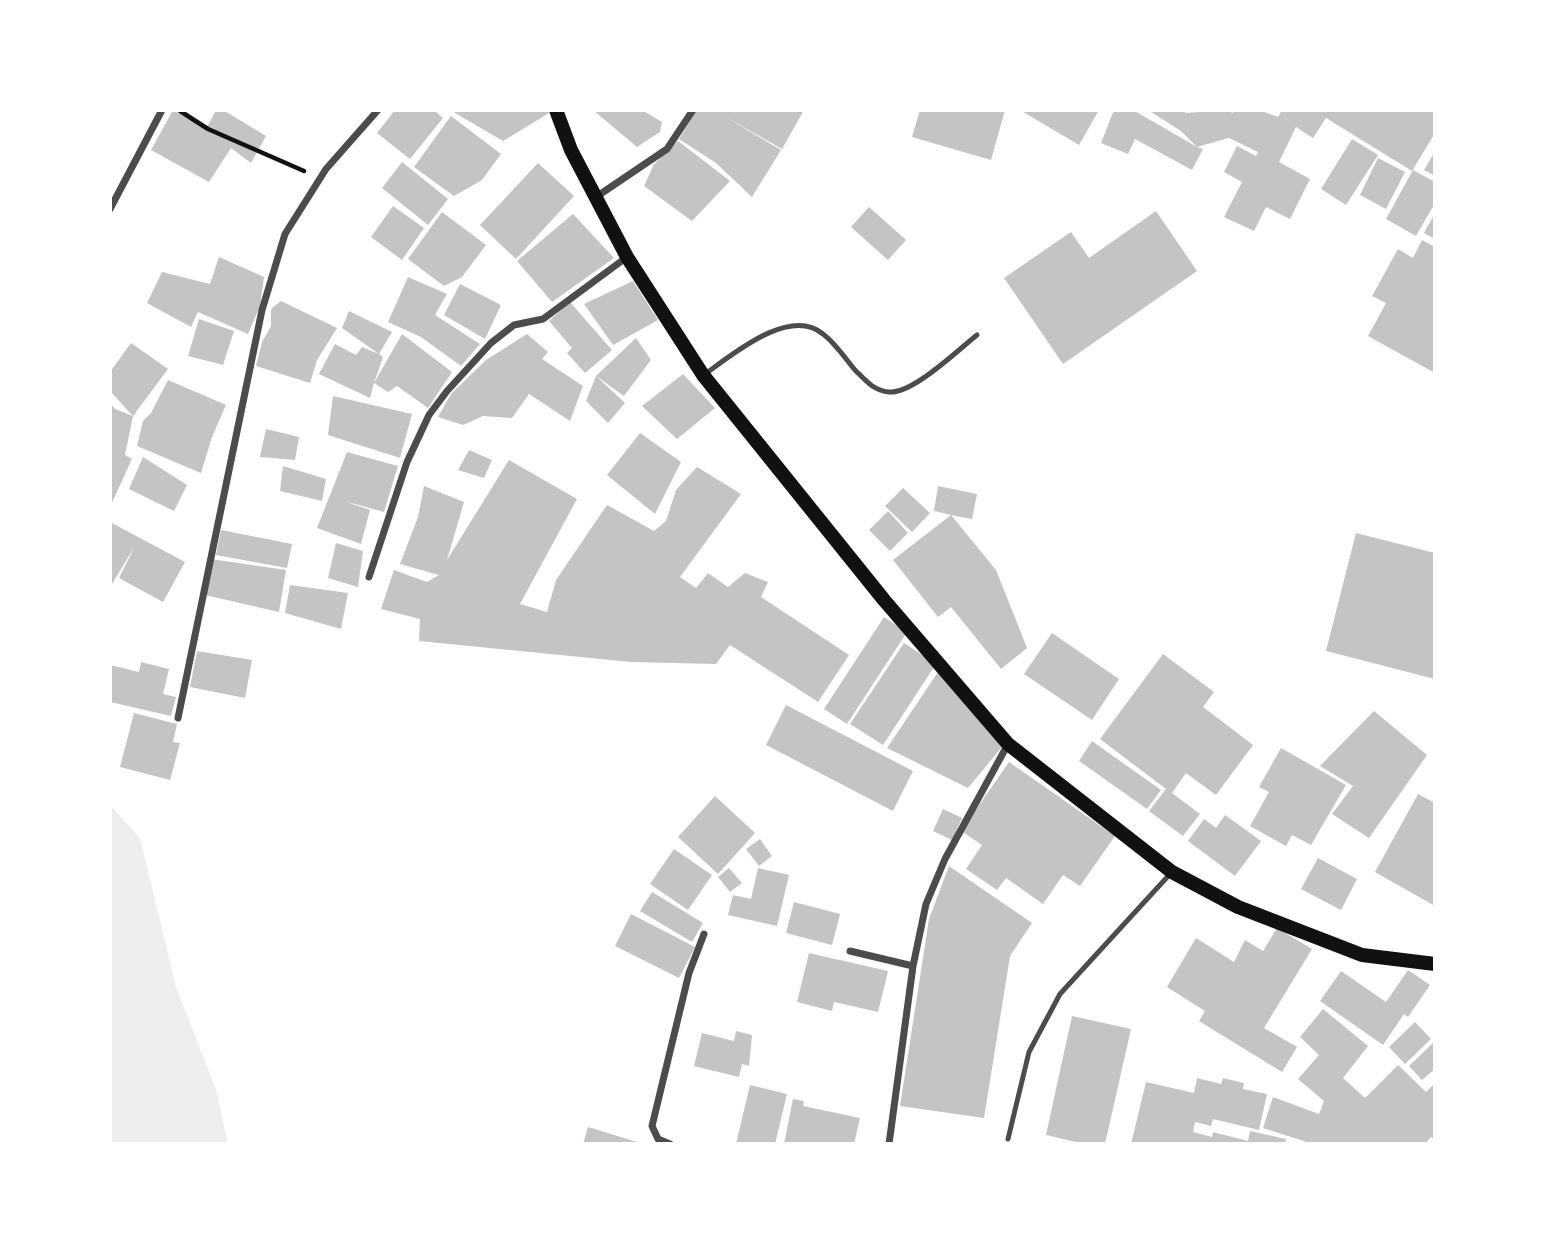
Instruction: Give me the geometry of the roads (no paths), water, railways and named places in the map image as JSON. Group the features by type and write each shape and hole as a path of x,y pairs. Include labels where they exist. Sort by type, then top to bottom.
{"main road":[{"path":"556,110 571,149 627,257 703,375 884,600 1008,744 1172,872 1238,907 1362,955 1435,964"}],"street":[{"path":"110,209 162,110"},
{"path":"178,719 262,310 285,234 320,178 378,110"},
{"path":"595,197 667,149 693,110"},
{"path":"369,577 407,462 429,415 447,391 491,343 513,325 543,319 627,257"},
{"path":"889,1144 913,966 926,904 945,859 1008,744"},
{"path":"670,1144 658,1139 652,1126 689,973 704,934"},
{"path":"850,951 913,966"}],"lane":[{"path":"703,375 753,341 786,326 804,324 822,332 869,386 891,393 912,386 977,335"},
{"path":"1008,1139 1029,1052 1060,995 1172,872"}]}
